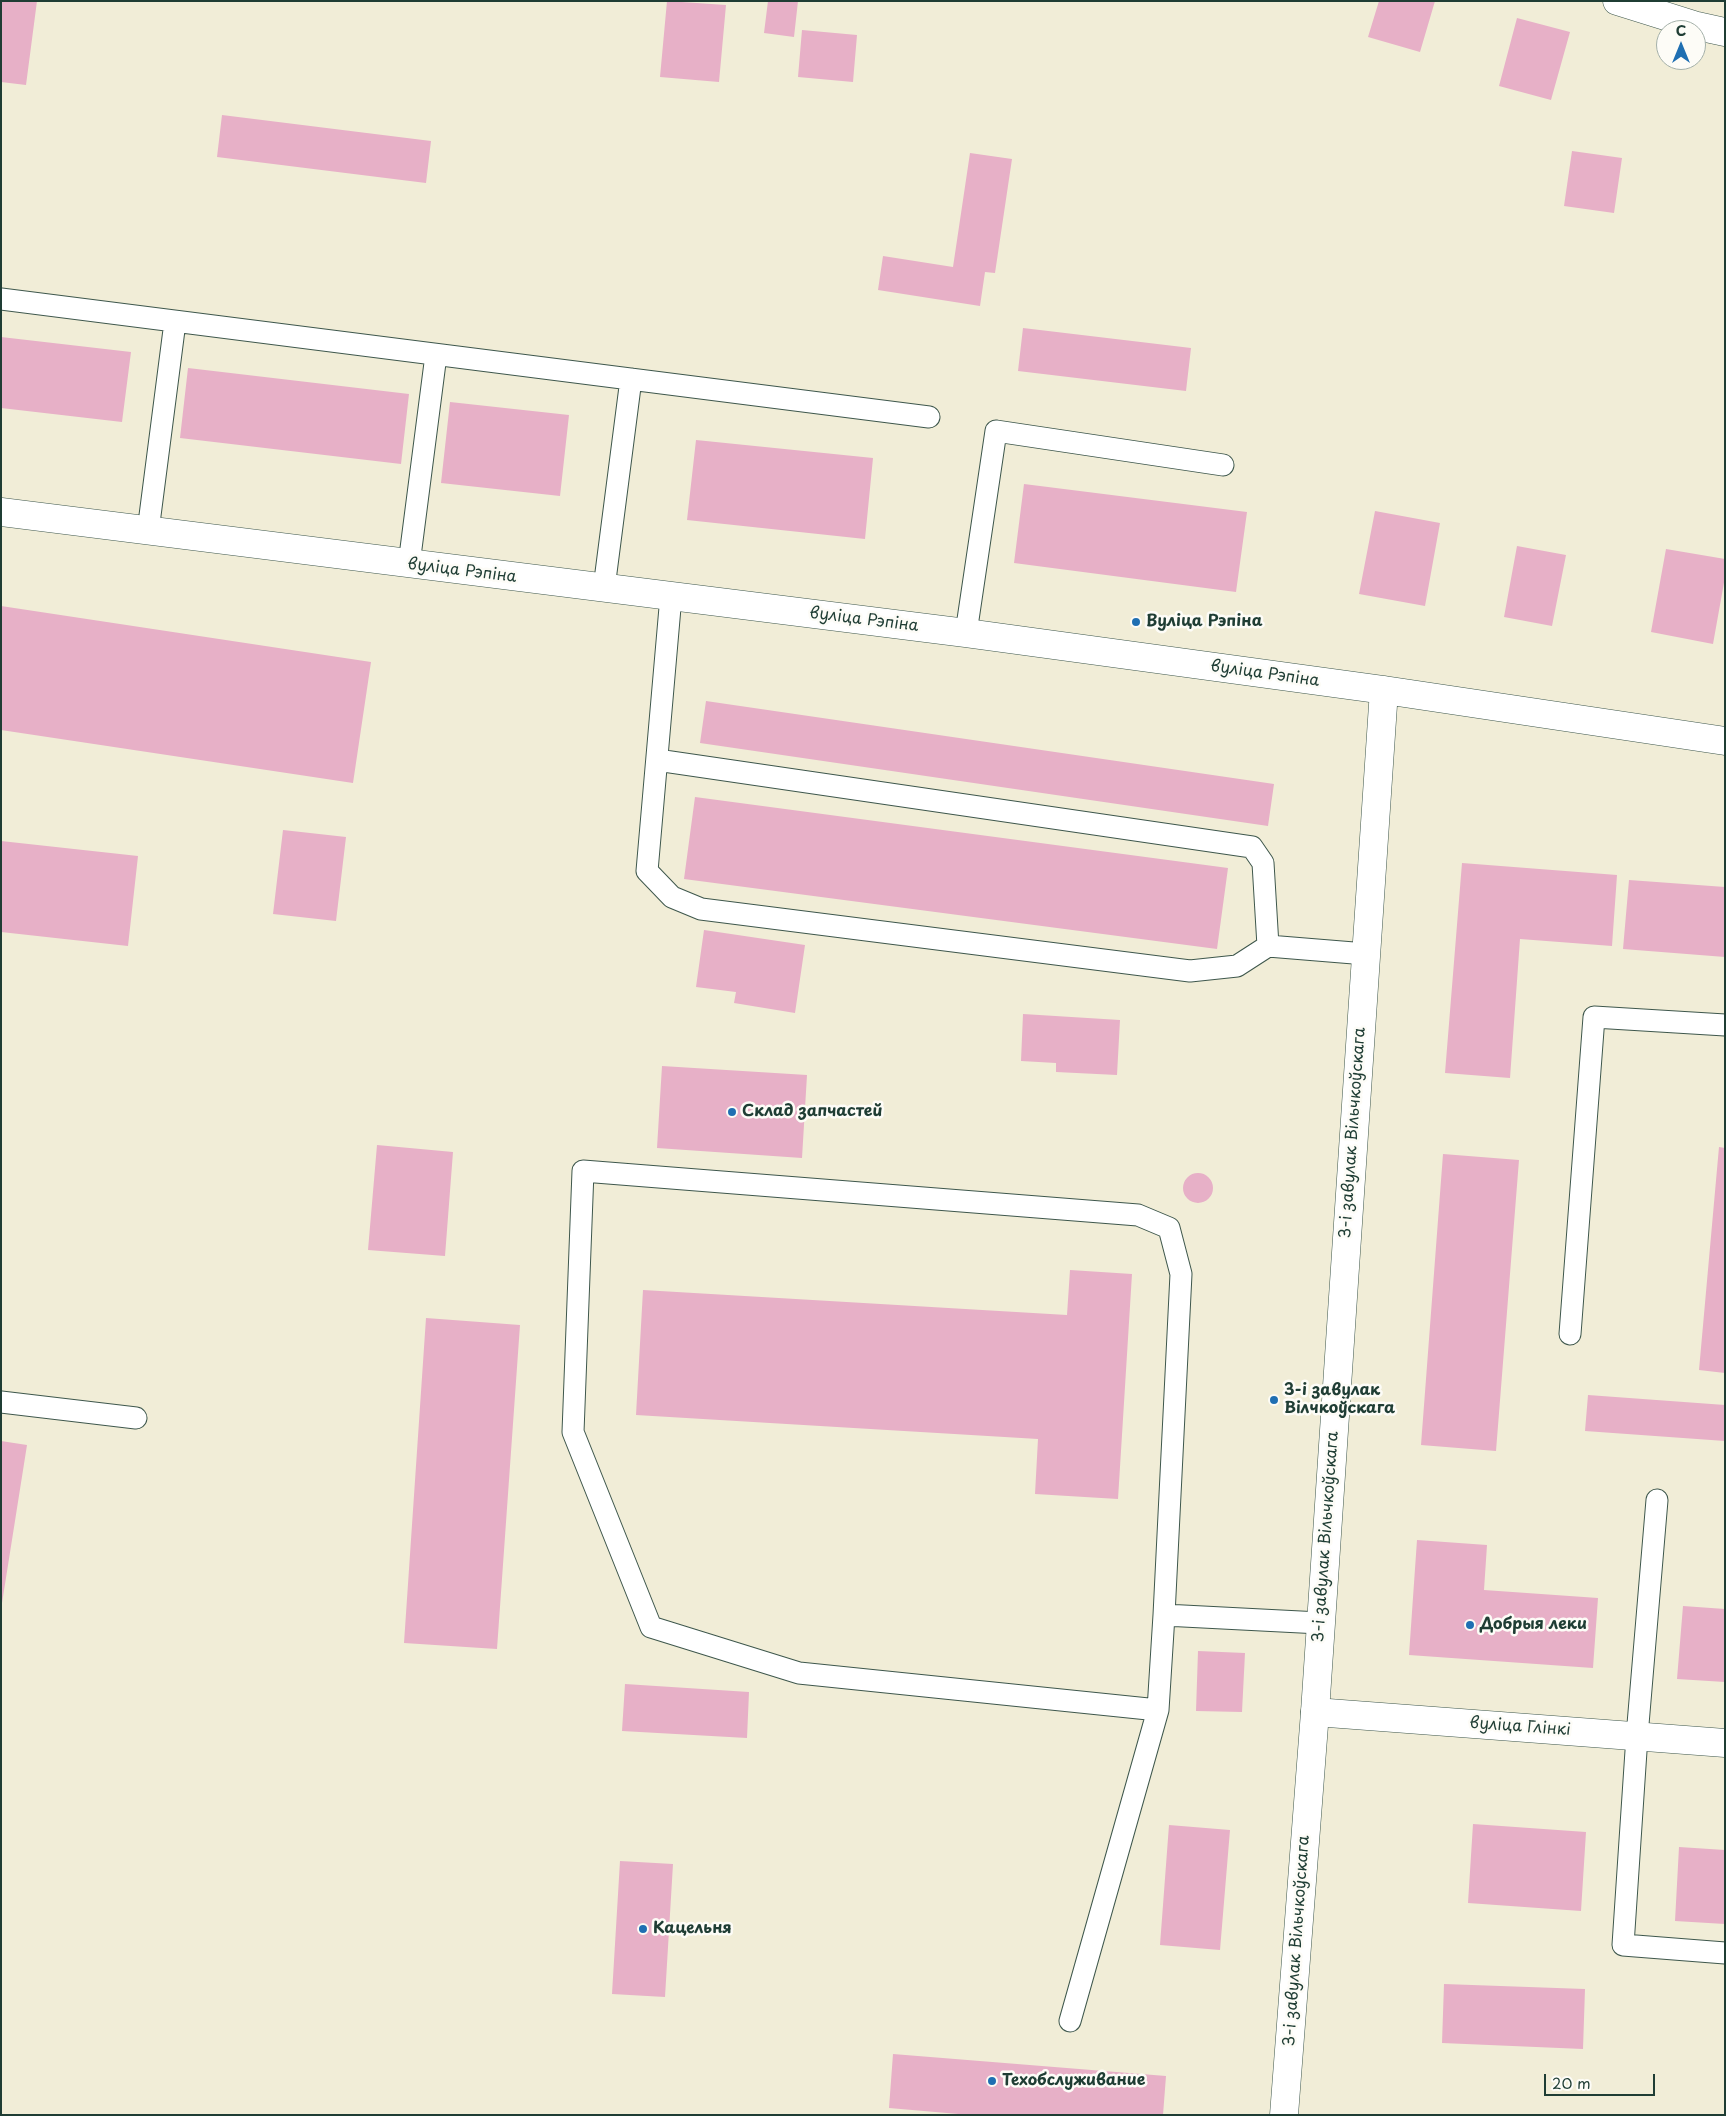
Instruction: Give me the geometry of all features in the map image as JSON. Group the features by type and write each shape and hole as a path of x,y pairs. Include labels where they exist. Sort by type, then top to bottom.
{"street":[{"path":"1617,1 1696,26 1725,32"},
{"name":"вуліца Рэпіна","path":"1,512 966,633 1384,690 1725,741"},
{"name":"3-і завулак Вільчкоўскага","path":"1284,2115 1315,1712 1384,690"},
{"name":"вуліца Глінкі","path":"1315,1712 1725,1743"}],"lane":[{"path":"1,299 929,417"},
{"path":"148,531 175,322"},
{"path":"409,564 436,355"},
{"path":"604,588 631,379"},
{"path":"966,633 996,432 1223,465"},
{"path":"671,596 647,871 672,897 701,909 1190,971 1237,966 1268,946 1366,954"},
{"path":"657,760 1252,847 1263,862 1268,946"},
{"path":"1570,1334 1594,1017 1725,1025"},
{"path":"1070,2021 1158,1710 1182,1274 1169,1228 1138,1215 583,1171 573,1432 651,1627 799,1673 1158,1710"},
{"path":"1,1402 136,1418"},
{"path":"1657,1500 1637,1736 1623,1945 1725,1953"},
{"path":"1164,1615 1320,1623"}],"building":[{"path":"1,1 37,1 26,85 1,82"},
{"path":"667,1 726,5 719,82 660,77"},
{"path":"768,1 798,1 794,37 764,33"},
{"path":"1379,1 1435,1 1420,52 1368,37"},
{"path":"1517,18 1570,32 1551,100 1499,86"},
{"path":"802,30 857,35 853,82 798,77"},
{"path":"222,115 431,141 426,183 217,157"},
{"path":"1572,151 1622,158 1614,213 1564,206"},
{"path":"970,153 1012,159 995,273 985,272 980,306 878,290 883,256 953,267"},
{"path":"1023,328 1191,348 1186,391 1018,371"},
{"path":"1,337 131,352 122,422 1,408"},
{"path":"188,368 409,394 401,464 180,438"},
{"path":"450,402 569,415 560,496 441,483"},
{"path":"696,440 873,458 865,539 687,520"},
{"path":"1024,484 1247,512 1236,592 1014,563"},
{"path":"1375,511 1440,523 1425,606 1359,594"},
{"path":"1517,546 1566,555 1552,626 1504,617"},
{"path":"1666,549 1725,559 1725,577 1713,644 1651,632"},
{"path":"1,606 371,662 353,783 1,730"},
{"path":"706,701 1274,784 1268,826 700,743"},
{"path":"695,797 1228,868 1217,949 684,879"},
{"path":"283,830 346,837 336,921 273,914"},
{"path":"1,841 138,856 128,946 1,932"},
{"path":"1462,863 1617,875 1612,946 1520,939 1510,1078 1445,1073"},
{"path":"1629,880 1725,887 1725,957 1623,949"},
{"path":"704,930 805,945 795,1013 734,1003 736,992 696,987"},
{"path":"1023,1014 1120,1020 1117,1075 1056,1072 1056,1063 1021,1061"},
{"name":"Склад запчастей","path":"662,1066 807,1075 802,1158 657,1148"},
{"path":"377,1145 453,1152 445,1256 368,1250"},
{"path":"1719,1147 1725,1148 1725,1373 1699,1370"},
{"path":"1443,1154 1519,1160 1496,1451 1421,1445"},
{"path":"1198,1173 1209,1177 1213,1188 1209,1199 1198,1203 1187,1199 1183,1188 1187,1177"},
{"path":"1070,1270 1132,1274 1118,1499 1035,1494 1038,1439 636,1415 643,1290 1067,1315"},
{"path":"426,1318 520,1325 497,1649 404,1643"},
{"path":"1588,1395 1725,1405 1725,1441 1585,1431"},
{"path":"1,1441 27,1445 2,1603 1,1603"},
{"path":"1417,1540 1487,1545 1484,1590 1598,1598 1593,1668 1409,1655"},
{"path":"1683,1606 1725,1609 1725,1682 1677,1679"},
{"path":"1198,1651 1245,1653 1242,1712 1196,1711"},
{"path":"625,1684 749,1692 747,1738 622,1731"},
{"path":"1473,1824 1586,1832 1581,1911 1468,1903"},
{"path":"1169,1825 1230,1830 1220,1950 1160,1945"},
{"path":"1679,1847 1725,1850 1725,1924 1675,1921"},
{"name":"Кацельня","path":"620,1861 673,1864 665,1997 612,1994"},
{"path":"1444,1984 1585,1989 1583,2049 1442,2043"},
{"path":"893,2054 1166,2076 1163,2115 970,2115 889,2108"}],"place":[{"name":"Вуліца Рэпіна","path":"1136,622"},
{"name":"Склад запчастей","path":"732,1112"},
{"name":"3-і завулак Вілчкоўскага","path":"1274,1400"},
{"name":"Добрыя леки","path":"1470,1625"},
{"name":"Кацельня","path":"643,1929"},
{"name":"Техобслуживание","path":"992,2081"}]}
